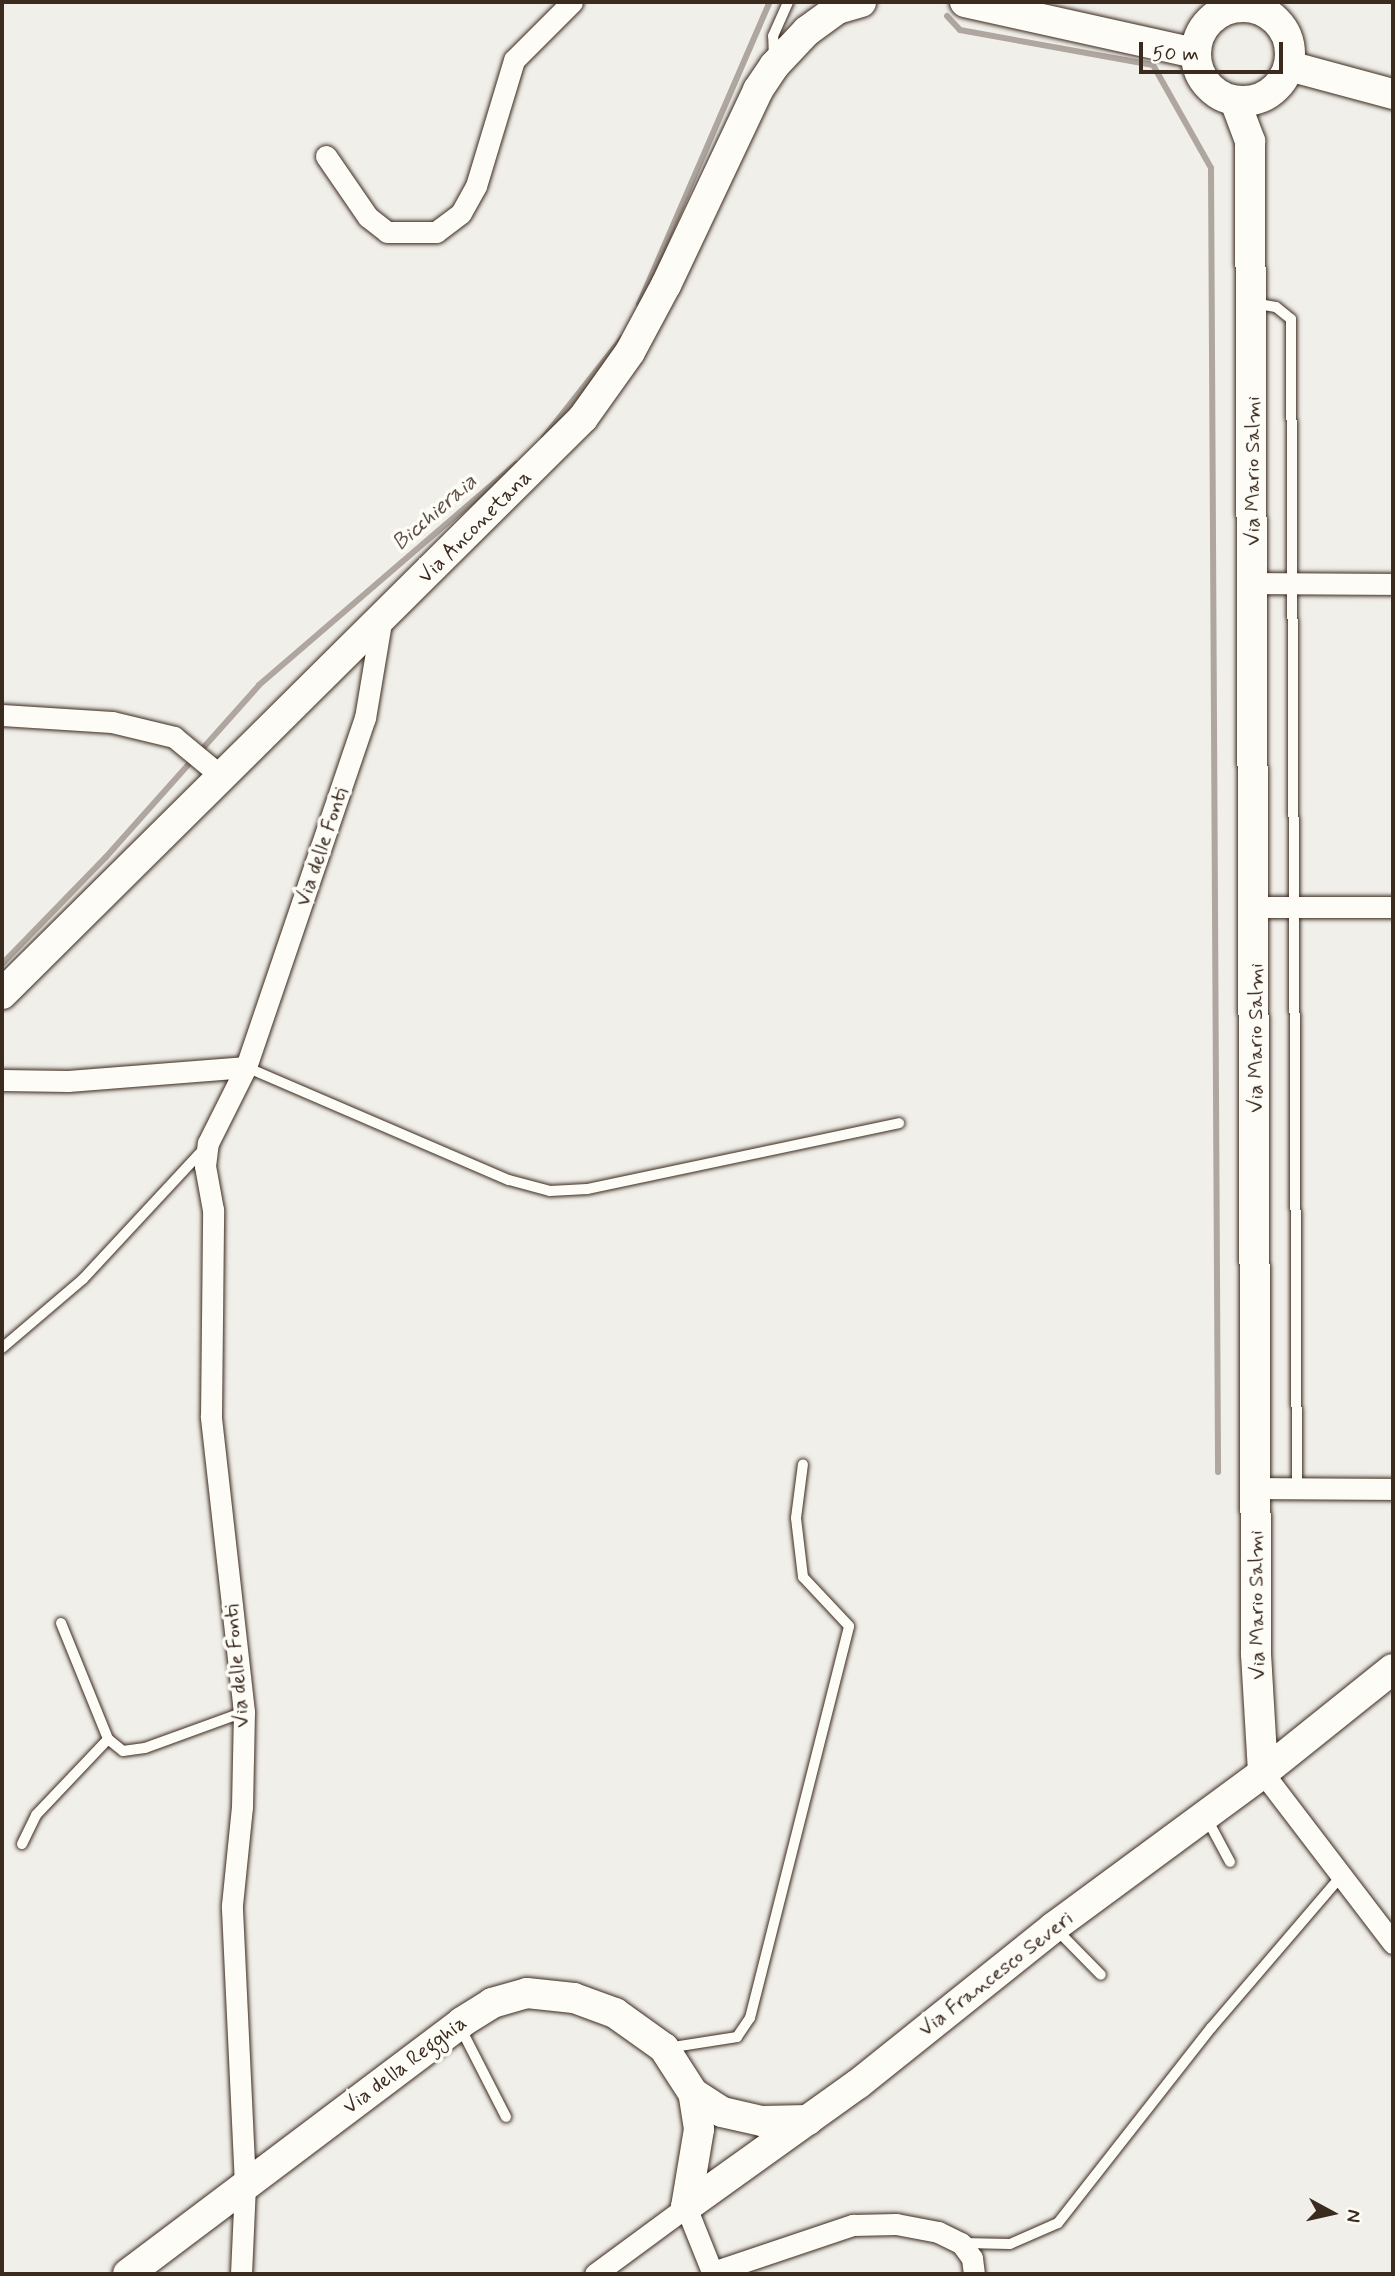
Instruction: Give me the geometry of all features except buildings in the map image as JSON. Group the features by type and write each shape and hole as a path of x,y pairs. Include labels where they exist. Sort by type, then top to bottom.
{"street":[{"path":"326,156 368,218 387,232 436,232 461,213 476,186 514,60 572,2"},
{"name":"Via Anconetana","path":"2,994 214,770 381,622 583,418 630,352 774,66 817,24 837,9 861,2"},
{"path":"965,2 1195,53"},
{"path":"1247,5 1284,31 1289,66 1269,94 1235,101 1211,89 1197,66 1195,53 1207,22 1247,5"},
{"path":"1289,66 1393,94"},
{"name":"Via Mario Salmi","path":"1250,141 1269,94"},
{"name":"Via Mario Salmi","path":"1235,101 1250,141 1256,907 1256,1654 1263,1773"},
{"path":"1253,583 1393,584"},
{"name":"Via delle Fonti","path":"241,2274 245,2185 232,1905 242,1807 244,1712 211,1416 213,1210 205,1166 208,1143 246,1067 365,718 381,622"},
{"path":"2,715 112,722 177,739 214,770"},
{"path":"1256,907 1393,907"},
{"path":"2,1080 68,1081 246,1067"},
{"path":"1256,1488 1393,1489"},
{"name":"Via Francesco Severi","path":"595,2274 808,2120 1055,1927 1263,1773 1393,1669"},
{"path":"1263,1773 1343,1874 1393,1943"},
{"name":"Via della Regghia","path":"140,2269 245,2185 458,2025 492,2003 527,1993 574,1998 615,2013 664,2048 710,2121 709,2148 744,2168"},
{"name":"Via della Regghia","path":"710,2121 808,2120"},
{"path":"710,2121 686,2207 713,2273 853,2225 896,2224 938,2232 961,2243 972,2258 974,2274"}],"lane":[{"path":"774,66 773,36 788,2"},
{"name":"Via Mario Salmi","path":"1251,303 1276,307 1292,318 1297,1488"},
{"path":"246,1067 509,1180 550,1191 587,1189 899,1123"},
{"path":"2,1348 83,1279 208,1143"},
{"path":"664,2048 737,2037 750,2018 849,1626 803,1577 796,1518 803,1464"},
{"path":"61,1623 108,1739 123,1751 145,1748 244,1712"},
{"path":"22,1844 36,1815 108,1739"},
{"path":"1204,1815 1230,1862"},
{"path":"961,2243 986,2247 1010,2244 1058,2223 1211,2028 1343,1874"},
{"path":"1055,1927 1101,1975"},
{"path":"458,2025 506,2116"}],"waterway":[{"name":"Bicchieraia","path":"639,304 770,2"},
{"path":"947,16 960,30 1153,65 1211,168 1218,1472"},
{"name":"Bicchieraia","path":"544,437 622,338"},
{"name":"Bicchieraia","path":"2,964 106,857 259,685 516,464"}]}
